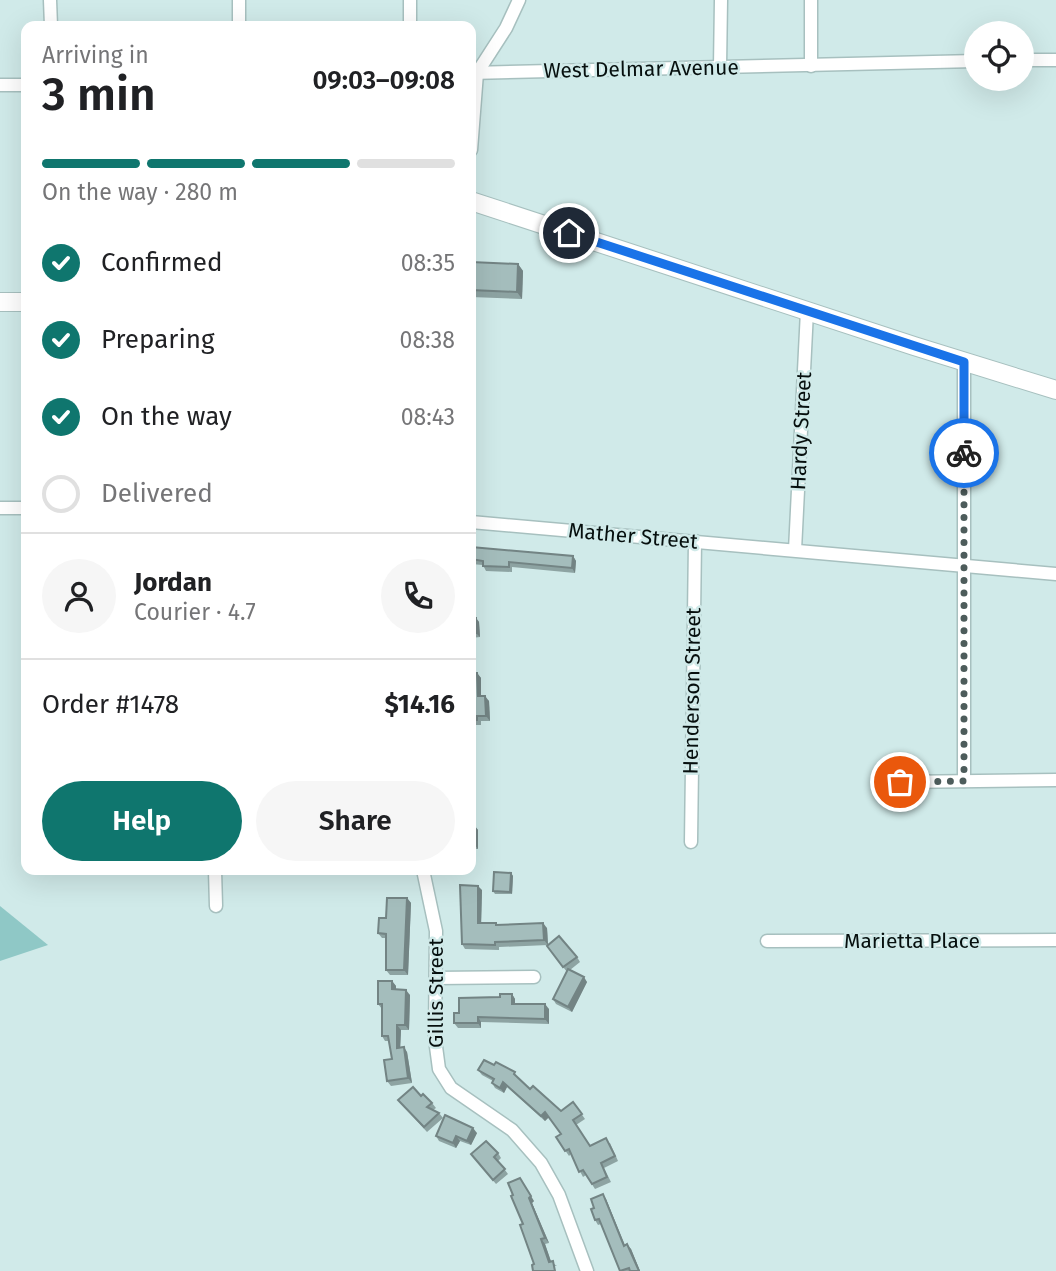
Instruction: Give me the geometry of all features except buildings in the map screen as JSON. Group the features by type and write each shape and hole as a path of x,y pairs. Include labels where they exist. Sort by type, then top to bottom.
{"street":[{"path":"50,0 51,21"},
{"path":"239,0 239,21"},
{"path":"410,0 410,21"},
{"path":"476,70 506,28 519,0"},
{"path":"720,67 722,0"},
{"path":"811,0 811,65"},
{"path":"1034,60 1056,60"},
{"name":"West Delmar Avenue","path":"476,73 964,61"},
{"path":"0,85 21,85"},
{"path":"476,203 1056,390"},
{"path":"0,302 21,302"},
{"name":"Hardy Street","path":"795,551 807,311"},
{"path":"964,362 964,781"},
{"path":"0,508 21,508"},
{"name":"Mather Street","path":"476,522 1056,574"},
{"name":"Henderson Street","path":"691,842 695,541"},
{"path":"900,782 1056,780"},
{"path":"215,875 216,906"},
{"name":"Gillis Street","path":"423,875 436,931 436,1057 444,1080 460,1095 512,1130 541,1163 559,1195 587,1271"},
{"name":"Marietta Place","path":"767,941 1056,940"},
{"path":"436,978 534,977"}],"shaded area":[{"path":"0,906 48,945 0,961"}],"way so far":[{"path":"900,782 964,781 964,453"}],"route":[{"path":"569,233 964,362 964,453"}]}
